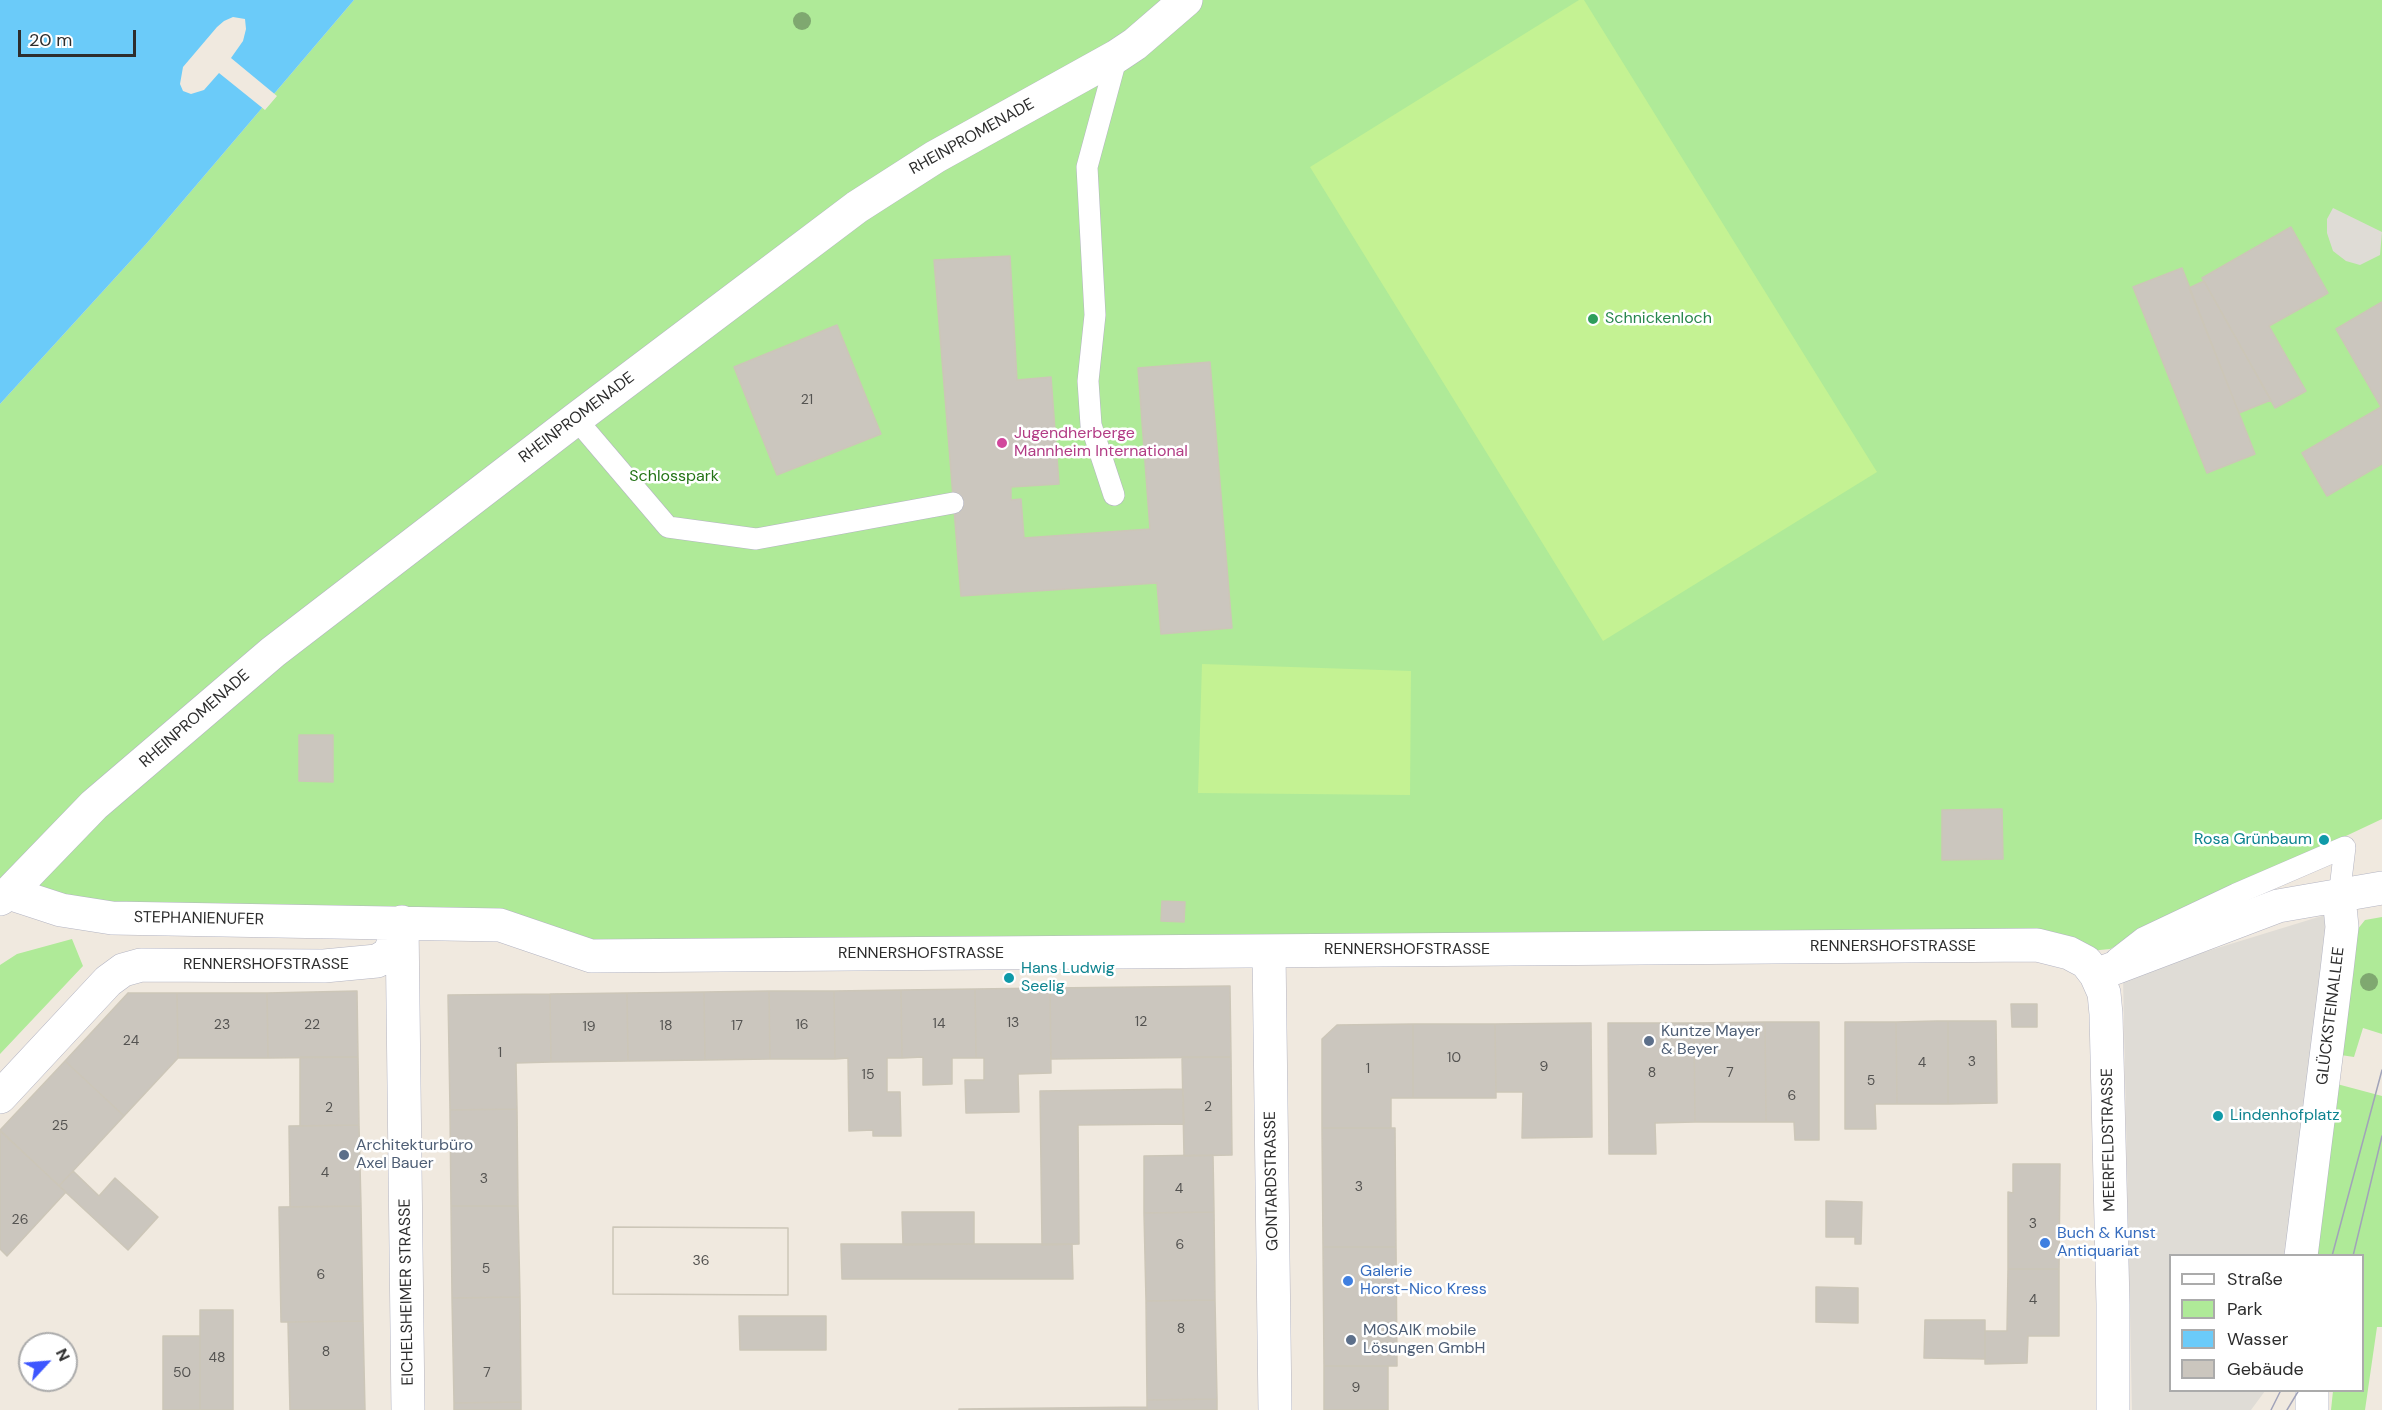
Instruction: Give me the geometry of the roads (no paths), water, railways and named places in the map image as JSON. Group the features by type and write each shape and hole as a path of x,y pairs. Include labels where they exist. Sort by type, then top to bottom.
{"street":[{"name":"RHEINPROMENADE","path":"5,896 94,805 273,652 576,419 856,207 891,183 1117,56 1135,44 1186,0"},
{"path":"2096,975 2278,906 2382,888"},
{"name":"STEPHANIENUFER","path":"5,896 61,910 112,918 402,922"},
{"name":"GLÜCKSTEINALLEE","path":"2301,1254 2342,927 2339,897"},
{"name":"RENNERSHOFSTRASSE","path":"0,1097 108,981 123,970 141,965 324,966 378,961 389,954 402,922 500,925 591,956 2037,945 2069,954 2086,962 2096,975"},
{"name":"EICHELSHEIMER STRASSE","path":"402,922 408,1410"},
{"name":"GONTARDSTRASSE","path":"1269,951 1275,1410"},
{"name":"MEERFELDSTRASSE","path":"2096,975 2104,993 2106,1014 2113,1410"},
{"path":"2312,1392 2312,1410"}],"lane":[{"path":"1114,495 1091,425 1088,381 1095,315 1087,167 1117,56"},
{"path":"576,419 668,527 756,539 953,503"},
{"name":"GLÜCKSTEINALLEE","path":"2096,975 2142,938 2345,847 2339,897"}],"water":[{"path":"0,0 354,0 147,243 0,404"}],"tram line":[{"path":"2333,1254 2382,1070"},
{"path":"2353,1254 2382,1136"},
{"path":"2271,1410 2280,1392"},
{"path":"2287,1410 2298,1392"}],"place":[{"name":"Schnickenloch","path":"1593,319"},
{"name":"Jugendherberge Mannheim International","path":"1002,443"},
{"name":"Rosa Grünbaum","path":"2324,840"},
{"name":"Hans Ludwig Seelig","path":"1009,978"},
{"name":"Kuntze Mayer & Beyer","path":"1649,1041"},
{"name":"Lindenhofplatz","path":"2218,1116"},
{"name":"Architekturbüro Axel Bauer","path":"344,1155"},
{"name":"Buch & Kunst Antiquariat","path":"2045,1243"},
{"name":"Galerie Horst-Nico Kress","path":"1348,1281"},
{"name":"MOSAIK mobile Lösungen GmbH","path":"1351,1340"}],"park label":[{"name":"Schlosspark","path":"674,477"}]}
